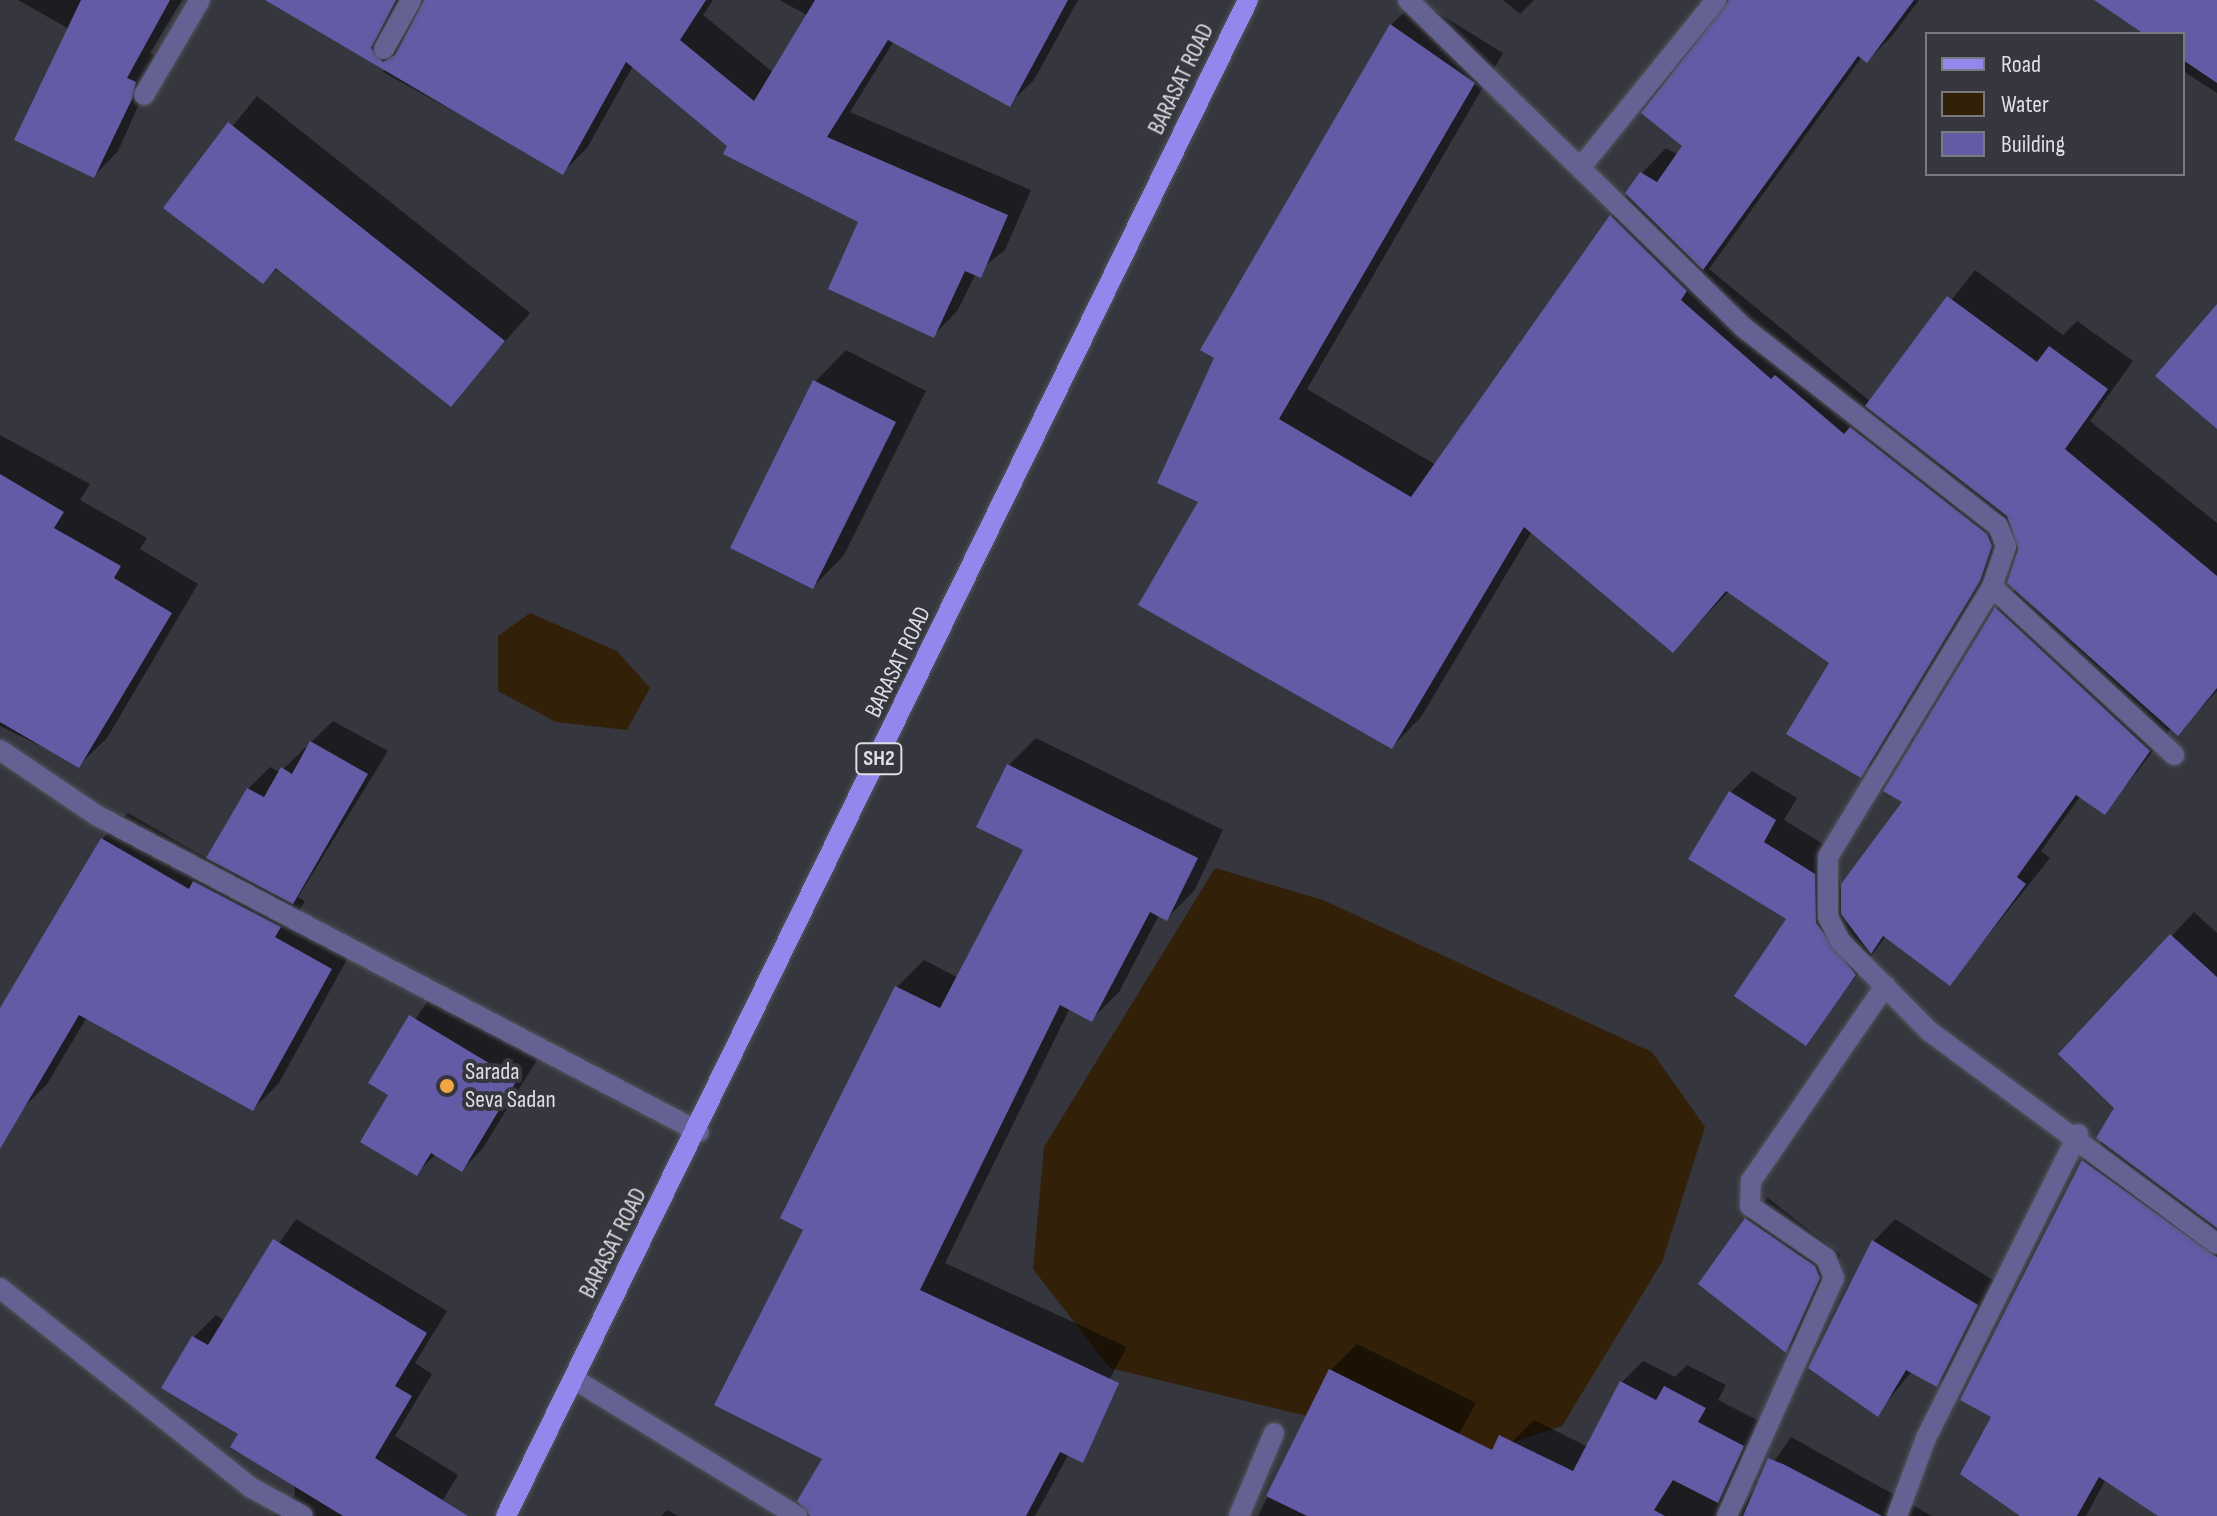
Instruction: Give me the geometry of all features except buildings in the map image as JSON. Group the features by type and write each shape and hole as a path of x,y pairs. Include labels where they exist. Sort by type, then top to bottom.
{"main road":[{"name":"BARASAT ROAD","path":"506,1516 699,1132 1248,0"}],"street":[{"path":"144,95 200,0"},
{"path":"384,49 411,0"},
{"path":"1408,0 1743,327 1998,526 2006,546 1992,587 1828,857 1828,917 1840,941 1929,1031 2078,1134 2217,1244"},
{"path":"1581,167 1716,0"},
{"path":"1992,587 2174,755"},
{"path":"0,750 96,815 699,1132"},
{"path":"1727,1516 1834,1278 1826,1258 1746,1197 1885,986"},
{"path":"1897,1516 1926,1438 2078,1134"},
{"path":"0,1288 250,1487 303,1516"},
{"path":"574,1379 797,1516"},
{"path":"1239,1516 1274,1433"}],"water":[{"path":"530,613 617,651 650,688 627,730 556,722 498,691 498,636"},
{"path":"1215,868 1323,900 1652,1052 1705,1127 1662,1262 1562,1426 1471,1456 1110,1368 1033,1269 1044,1147"}],"place":[{"name":"Sarada Seva Sadan","path":"447,1086"}]}
